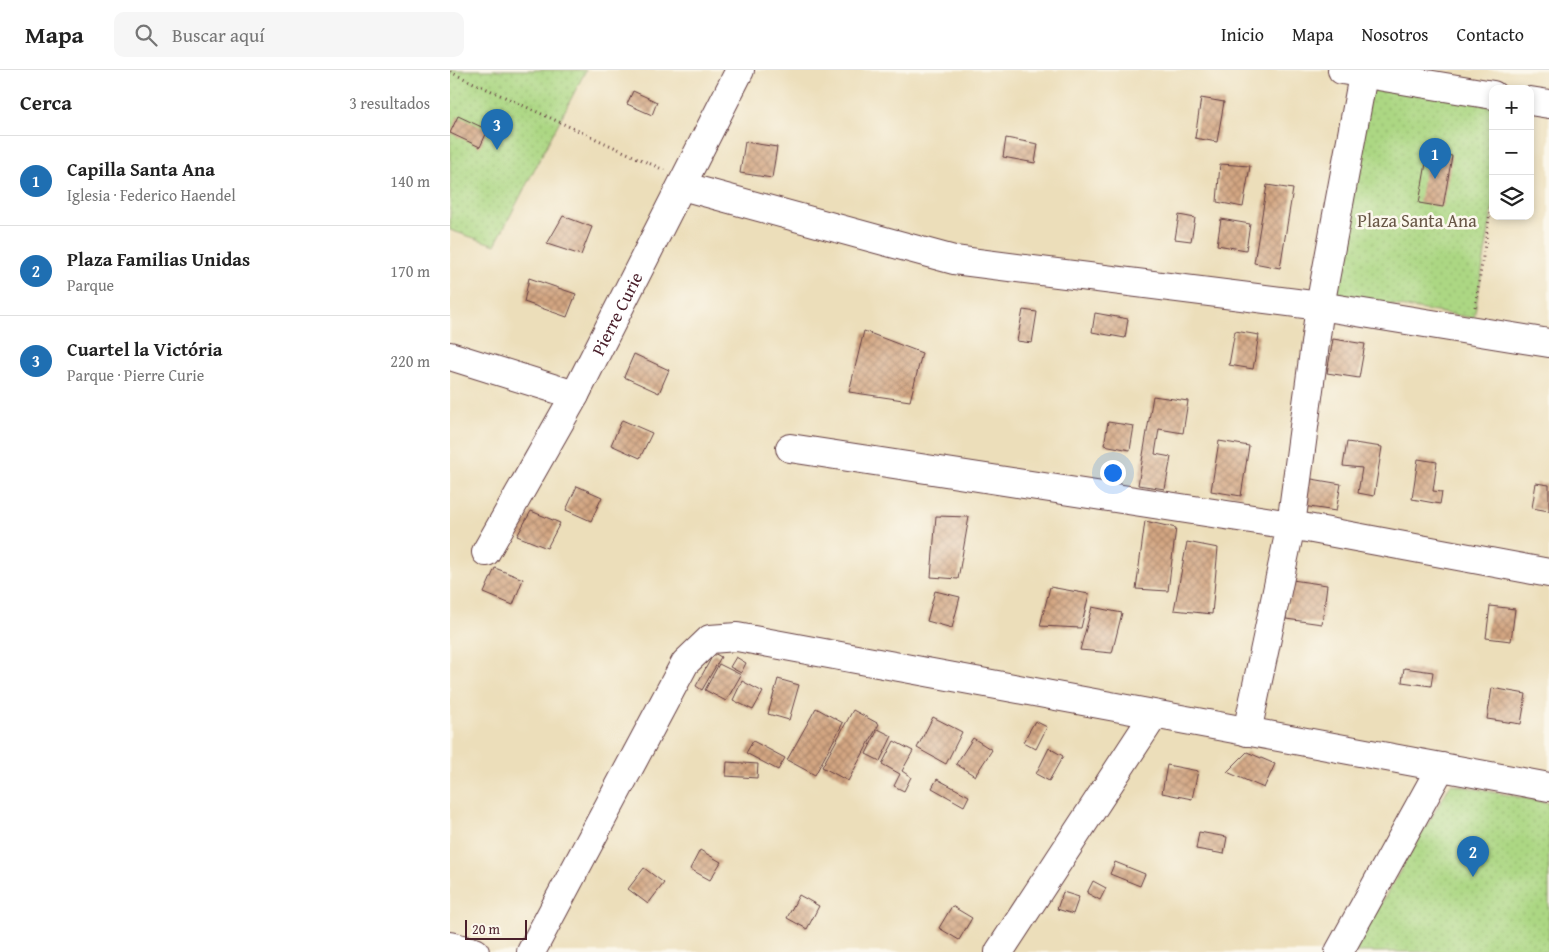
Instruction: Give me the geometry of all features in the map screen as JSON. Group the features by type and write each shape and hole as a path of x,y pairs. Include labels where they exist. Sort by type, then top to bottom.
{"street":[{"name":"Pierre Curie","path":"486,552 575,395 740,70"},
{"path":"1247,732 1290,525 1320,306 1357,71 1489,94"},
{"path":"1534,102 1549,104"},
{"path":"684,182 954,260 1320,306 1549,342"},
{"path":"450,356 575,395"},
{"path":"790,448 1290,525 1549,574"},
{"path":"531,952 685,663 710,639 737,637 1549,787"},
{"path":"999,952 1154,715"},
{"path":"1339,952 1441,767"},
{"path":"450,946 475,952"}],"path":[{"path":"450,72 684,182"},
{"path":"1473,316 1489,218"}],"green space":[{"path":"450,70 586,70 495,245 450,230"},
{"name":"Plaza Santa Ana","path":"1369,81 1489,102 1489,220 1491,220 1474,318 1331,295"},
{"path":"1451,784 1549,803 1549,952 1353,952"}],"building":[{"path":"633,91 657,102 652,115 627,104"},
{"path":"1201,98 1224,102 1217,142 1195,138"},
{"path":"458,116 488,130 480,147 450,133"},
{"path":"1006,138 1038,144 1035,163 1003,157"},
{"path":"745,142 777,147 772,178 740,173"},
{"path":"1428,152 1452,156 1443,207 1419,203"},
{"path":"1220,164 1250,166 1243,207 1217,202"},
{"path":"1267,185 1293,189 1280,268 1254,263"},
{"path":"1179,215 1195,218 1191,241 1175,239"},
{"path":"563,216 592,227 581,255 547,244"},
{"path":"1221,219 1250,224 1246,250 1217,245"},
{"path":"529,278 576,294 567,317 524,302"},
{"path":"1023,310 1037,312 1032,343 1017,341"},
{"path":"1095,313 1128,319 1125,338 1092,332"},
{"path":"864,331 922,353 910,401 849,392"},
{"path":"1235,331 1259,335 1253,369 1229,365"},
{"path":"1333,339 1365,344 1359,378 1327,373"},
{"path":"634,354 669,370 659,393 624,377"},
{"path":"1153,396 1188,401 1183,433 1159,429 1155,454 1171,457 1165,489 1138,485"},
{"path":"622,420 652,433 640,458 611,445"},
{"path":"1108,422 1134,426 1130,450 1104,445"},
{"path":"1219,441 1249,446 1241,496 1211,491"},
{"path":"1347,442 1382,447 1374,496 1358,493 1362,468 1343,466"},
{"path":"1418,459 1437,462 1433,491 1442,492 1440,504 1412,499"},
{"path":"1300,477 1341,484 1336,511 1296,505"},
{"path":"1536,483 1549,485 1549,511 1532,508"},
{"path":"577,486 602,497 591,521 566,510"},
{"path":"531,511 560,523 547,548 517,536"},
{"path":"936,516 969,517 958,579 931,577"},
{"path":"1145,521 1176,528 1168,591 1136,589"},
{"path":"1187,542 1218,548 1212,614 1174,610"},
{"path":"495,568 523,579 513,605 484,593"},
{"path":"1292,580 1327,585 1322,624 1286,619"},
{"path":"1050,587 1089,594 1081,628 1040,626"},
{"path":"935,591 960,597 952,628 927,621"},
{"path":"1490,606 1515,609 1511,641 1486,638"},
{"path":"1092,607 1122,613 1112,653 1080,650"},
{"path":"714,653 721,657 702,690 696,686"},
{"path":"736,657 746,663 741,673 730,667"},
{"path":"719,664 741,675 726,701 705,690"},
{"path":"1404,668 1433,672 1431,686 1402,682"},
{"path":"778,679 799,685 789,720 768,714"},
{"path":"742,681 763,692 753,710 733,700"},
{"path":"1492,688 1526,694 1521,724 1487,719"},
{"path":"816,708 843,723 815,775 787,760"},
{"path":"853,710 879,724 848,781 822,767"},
{"path":"933,717 962,732 946,764 917,748"},
{"path":"1035,721 1047,727 1036,749 1023,742"},
{"path":"878,729 892,736 880,761 866,754"},
{"path":"973,738 992,750 975,776 956,764"},
{"path":"753,741 785,758 778,770 746,753"},
{"path":"894,741 913,751 902,771 911,777 904,791 894,786 900,774 882,764"},
{"path":"1049,748 1063,756 1049,781 1036,774"},
{"path":"1247,752 1275,764 1264,788 1227,772"},
{"path":"727,762 758,764 757,778 726,776"},
{"path":"1167,765 1198,771 1192,799 1162,793"},
{"path":"937,779 969,796 964,806 932,788"},
{"path":"1199,832 1227,837 1224,854 1196,849"},
{"path":"700,850 721,862 710,880 690,869"},
{"path":"1115,862 1145,874 1140,886 1110,874"},
{"path":"644,868 664,883 648,904 628,889"},
{"path":"1093,881 1106,888 1100,900 1087,893"},
{"path":"1063,892 1079,897 1073,914 1057,909"},
{"path":"799,895 819,906 807,929 787,918"},
{"path":"952,906 972,918 959,940 939,928"}],"place":[{"name":"Cuartel la Victória","path":"497,150"},
{"name":"Capilla Santa Ana","path":"1435,179"},
{"name":"Plaza Familias Unidas","path":"1473,877"}]}
